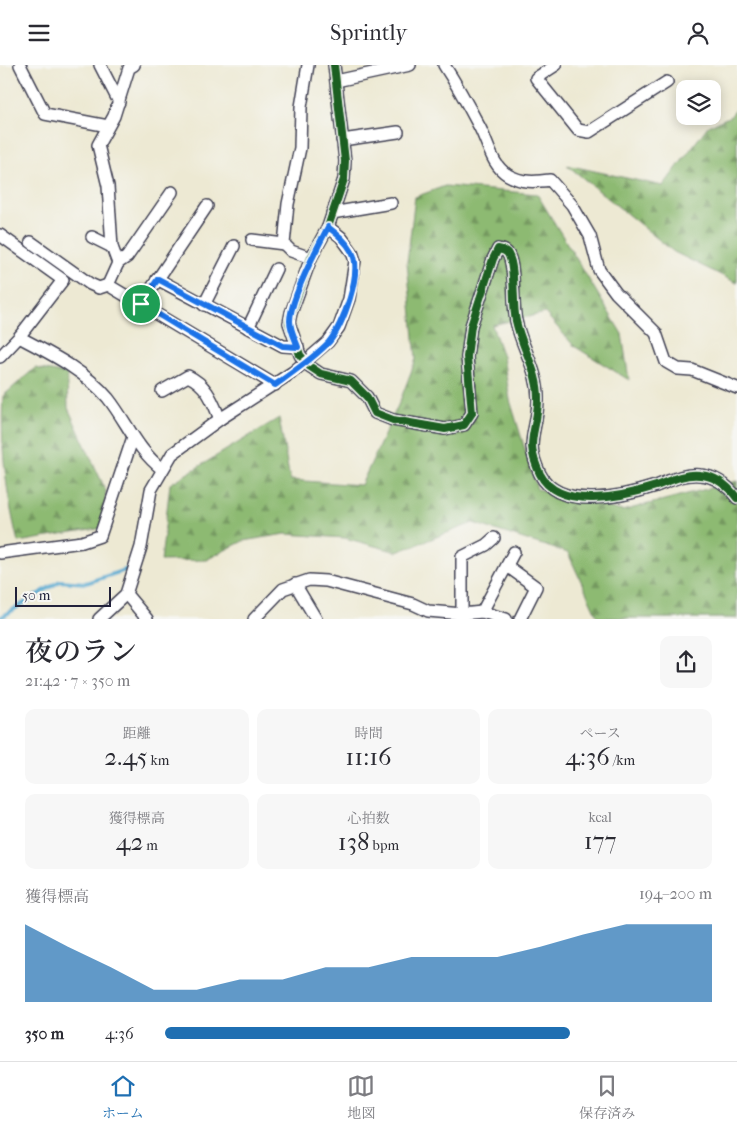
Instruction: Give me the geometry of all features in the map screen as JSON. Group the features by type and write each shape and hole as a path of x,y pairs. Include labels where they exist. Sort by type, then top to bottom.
{"street":[{"path":"20,65 45,115 108,126"},
{"path":"100,65 119,102"},
{"path":"118,263 112,247 108,186 98,145 119,102 129,69 134,65"},
{"path":"284,245 288,204 300,148 301,107 308,65"},
{"path":"334,65 346,161 344,179 328,227 312,258 289,323 299,351 309,367 321,374 351,381 367,397 376,413 393,420 445,429 464,425 472,413 467,357 471,326 493,259 498,249 505,251 509,255 516,321 536,374 538,401 530,444 542,477 560,493 580,498 615,496 683,476 699,475 714,479 730,489 737,498"},
{"path":"336,81 410,65"},
{"path":"444,65 464,96 485,136 494,160 507,175 521,181 550,179 572,205 590,236 599,269 616,293 656,333 666,362 678,369 692,370 737,388"},
{"path":"556,65 536,78 578,130 589,132 667,82"},
{"path":"342,140 398,132"},
{"path":"30,242 90,284 99,288 108,285 118,263 127,257 172,192"},
{"path":"332,213 391,203"},
{"path":"141,304 207,206"},
{"path":"99,619 126,595 141,547 151,489 172,454 220,419 275,385 328,342 339,327 349,299 355,261 352,252 341,237 328,227"},
{"path":"92,237 112,247"},
{"path":"0,357 19,337 63,280 2,240"},
{"path":"252,240 284,245 291,251 312,258"},
{"path":"204,305 234,247"},
{"path":"248,328 276,269"},
{"path":"158,279 283,346 299,351"},
{"path":"108,285 275,385"},
{"path":"19,337 71,364 108,398 148,458 162,469"},
{"path":"162,391 188,376 200,382 209,393 220,419"},
{"path":"0,553 82,542 100,536 133,437"},
{"path":"462,613 462,557 486,545 494,538"},
{"path":"482,612 514,552"},
{"path":"506,566 536,587 520,619"},
{"path":"254,619 283,589 309,580 326,581 413,605 428,611 482,612 506,619"},
{"path":"295,585 316,619"},
{"path":"126,595 147,619"}],"green space":[{"path":"737,106 737,283 674,252 567,165 663,186 708,126 721,125 721,120 731,116"},
{"path":"445,186 537,194 622,334 629,380 574,346 545,313 492,325 503,357 510,400 537,489 622,511 737,481 737,618 598,618 568,553 473,523 397,552 345,538 285,534 243,541 206,560 161,561 170,484 279,418 290,480 361,485 400,401 416,359 407,262 415,197"},
{"path":"35,368 67,374 68,408 106,491 103,528 18,542 10,506 5,469 2,433 3,396"}],"waterway":[{"path":"0,618 60,581 86,583 128,569"}],"cycle path":[{"path":"334,65 345,161 344,179 328,227 311,258 289,323 300,355 309,366 321,374 351,381 367,397 375,413 393,420 445,429 464,425 472,413 467,357 471,326 493,259 498,249 504,250 508,254 512,268 516,321 538,390 532,445 533,453 540,474 549,486 562,493 577,497 611,497 656,486 683,476 700,475 711,477 721,482 737,498"}],"route":[{"path":"328,227 341,237 352,252 355,261 349,299 339,327 328,342 293,373 275,385 141,304 158,279 283,346 298,347 289,323 291,313 312,258 328,227"}]}
